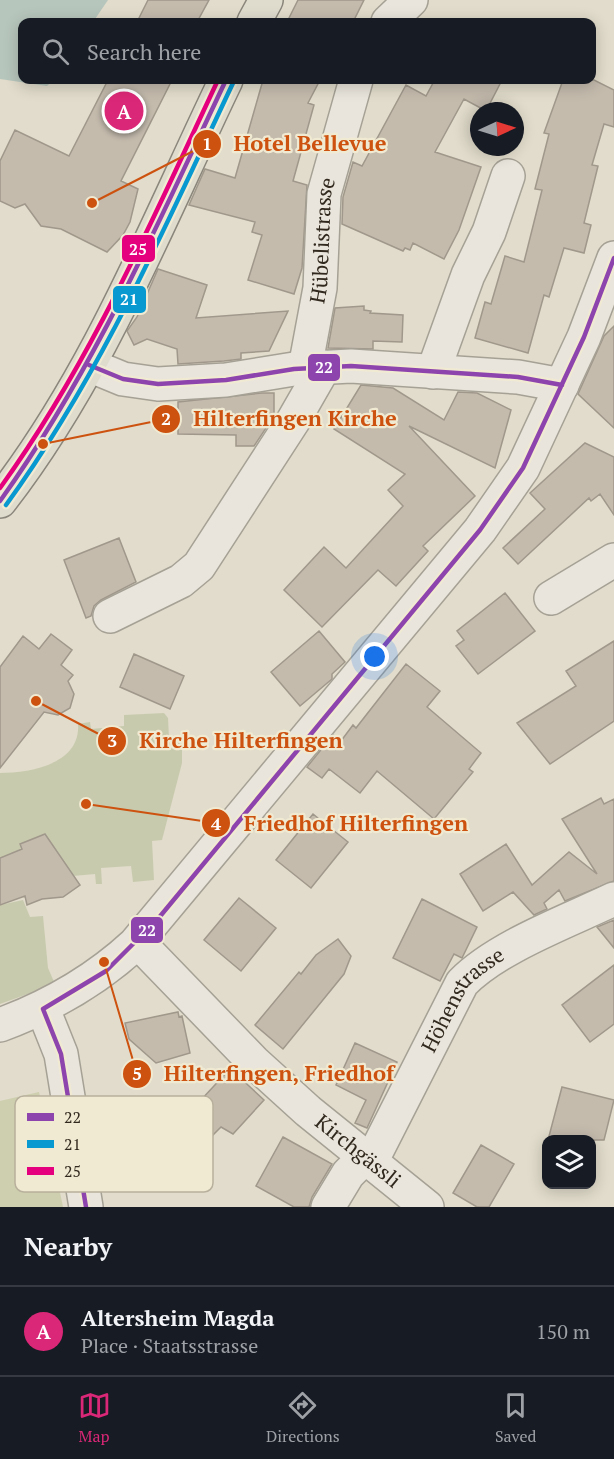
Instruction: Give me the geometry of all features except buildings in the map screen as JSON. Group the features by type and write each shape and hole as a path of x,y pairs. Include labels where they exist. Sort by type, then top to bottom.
{"main road":[{"path":"256,18 266,0"},
{"path":"0,501 37,453 89,365 224,84"}],"street":[{"path":"392,18 411,0"},
{"name":"Hübelistrasse","path":"110,616 181,581 199,566 293,421 314,367 324,194 355,84"},
{"path":"433,372 468,274 489,232 508,176"},
{"path":"0,1025 43,1009 106,971 138,942 480,530 523,468 562,384 604,320 614,258"},
{"path":"89,365 123,379 174,384 225,380 314,367 518,377 562,384"},
{"path":"551,598 614,560"},
{"name":"Höhenstrasse","path":"328,1207 348,1174 368,1159 462,983 472,973 501,954 614,899"},
{"name":"Kirchgässli","path":"138,942 254,1062 427,1207"},
{"path":"43,1009 61,1054 68,1096"},
{"path":"84,1192 86,1207"}],"green space":[{"path":"164,713 168,718 169,738 182,738 182,763 162,840 152,841 154,880 133,882 131,866 101,868 102,884 96,884 95,874 73,876 45,834 20,844 22,849 0,858 0,773 39,768 63,757 77,738 78,724 90,722 91,729 124,726 124,715"},
{"path":"23,900 30,917 43,916 48,968 55,984 0,1004 0,905"},
{"path":"39,1092 40,1096 22,1096"},
{"path":"15,1098 15,1192 60,1192 63,1207 0,1207 0,1101"}],"shaded area":[{"path":"0,0 108,0 96,18 18,18 18,82 0,79"}],"transit line":[{"name":"25","path":"0,488 33,440 92,340 144,237 216,84"},
{"name":"22","path":"0,501 34,451 95,348 149,242 224,84"},
{"name":"21","path":"6,505 72,404 129,300 233,84"},
{"name":"22","path":"68,1096 61,1054 43,1009 106,971 157,920 480,530 523,468 584,337 614,258"},
{"name":"22","path":"89,365 123,379 158,384 226,380 294,369 351,366 518,377 562,385"},
{"name":"22","path":"84,1192 86,1207"}],"place":[{"name":"Altersheim Magda","path":"124,111"},
{"name":"Hotel Bellevue","path":"92,203"},
{"name":"Hilterfingen Kirche","path":"43,444"},
{"name":"Kirche Hilterfingen","path":"36,701"},
{"name":"Friedhof Hilterfingen","path":"86,804"},
{"name":"Hilterfingen, Friedhof","path":"104,962"}]}
